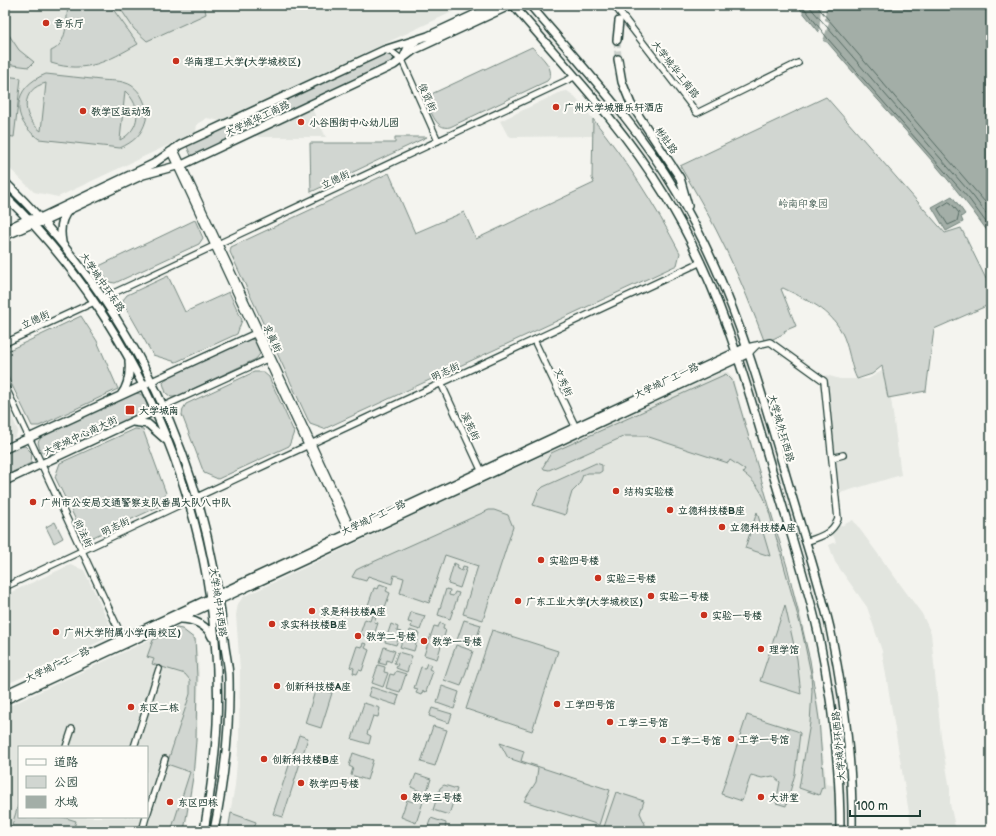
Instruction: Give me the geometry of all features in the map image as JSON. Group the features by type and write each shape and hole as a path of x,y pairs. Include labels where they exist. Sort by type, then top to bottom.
{"main road":[{"path":"476,14 486,5"},
{"name":"大学城华工南路","path":"42,220 153,164 172,150 384,50 428,36 495,5"},
{"name":"大学城华工南路","path":"5,230 30,221 42,220 71,209 146,174 179,165 392,66 414,50 512,5"},
{"name":"大学城外环西路","path":"512,5 624,135 647,168 677,216 701,262 727,325 819,638 835,729 839,774 840,831"},
{"name":"大学城外环西路","path":"530,5 643,141 689,212 717,269 738,321 748,350 828,622 842,688 850,757 852,831"},
{"path":"617,40 619,21"},
{"name":"彬社路","path":"618,59 622,82 629,101 680,178 689,212"},
{"name":"大学城中环东路","path":"5,182 42,220 64,246 103,298 152,381 164,406"},
{"name":"大学城中环东路","path":"5,196 30,221 65,262 94,302 128,357 143,385"},
{"path":"64,246 61,238 61,228 66,214 71,209"},
{"name":"大学城华工南路","path":"5,236 30,221"},
{"path":"727,325 733,328 738,325 738,321"},
{"name":"大学城广工一路","path":"5,694 124,641 748,350"},
{"path":"119,396 126,387 128,379 128,357"},
{"name":"大学城中心南大街","path":"5,450 152,381"},
{"name":"大学城中环西路","path":"143,385 169,443 188,501 201,551 210,601 217,681 217,724 213,769 204,831"},
{"name":"大学城中心南大街","path":"5,481 164,406"},
{"name":"大学城中环西路","path":"164,406 182,449 208,536 219,597 229,676 229,710 222,786 214,831"},
{"path":"128,423 139,422 148,424 169,443"},
{"name":"大学城广工一路","path":"5,700 124,641 177,620 210,601"},
{"path":"177,620 187,620 199,624 210,632 214,641"}],"street":[{"name":"大学城华工南路","path":"614,5 697,113 798,63"},
{"path":"384,50 393,52 402,60 407,48 428,36"},
{"name":"俊贤街","path":"402,60 438,141"},
{"name":"立德街","path":"103,298 574,77"},
{"name":"求真街","path":"172,150 352,535"},
{"name":"明志街","path":"197,497 701,262"},
{"name":"立德街","path":"5,343 94,302"},
{"name":"大学城中心南大街","path":"152,381 257,332"},
{"name":"文秀街","path":"534,340 577,430"},
{"path":"748,350 757,345 770,342 824,380 838,519 835,527 828,534 805,542"},
{"name":"大学城中心南大街","path":"164,406 269,358"},
{"name":"溪苑街","path":"441,383 483,474"},
{"name":"尚法街","path":"5,386 124,641"},
{"path":"832,458 843,455"},
{"name":"明志街","path":"5,587 188,501"},
{"path":"134,746 159,669"},
{"path":"66,746 72,729"},
{"path":"148,813 166,759"},
{"path":"142,831 146,818"}],"shaded area":[{"name":"华南理工大学(大学城校区)","path":"5,5 467,5 220,121 207,118 197,124 196,132 58,197 34,192 5,164"},
{"name":"广州大学城雅乐轩酒店","path":"567,91 573,95 593,119 593,136 511,137 507,134 500,121 561,92"},
{"name":"小谷围街中心幼儿园","path":"312,109 326,137 258,137 257,135"},
{"path":"887,368 901,475 833,495 820,380 826,375 840,379 868,379"},
{"name":"广东工业大学(大学城校区)","path":"722,372 728,372 733,379 802,619 819,710 826,784 836,786 836,831 227,831 235,785 239,739 240,670 236,615 238,604 243,597 429,508"},
{"path":"5,401 18,431 15,437 5,442"},
{"path":"853,520 922,614 931,633 941,737 950,789 950,804 956,831 912,831 882,651 867,607 835,562 829,545 836,542 831,531"},
{"name":"广州大学附属小学(南校区)","path":"70,565 84,570 110,625 105,639 5,685 5,595"},
{"path":"177,627 182,628 196,639 199,672 197,740 194,776 185,831 5,831 5,708"}],"green space":[{"path":"68,5 110,5 138,44 117,56 96,64 75,67 51,63 51,51 57,48 63,38"},
{"path":"118,5 204,5 206,14 147,41 134,29"},
{"path":"5,29 19,50 34,62 29,67 5,64"},
{"path":"532,47 547,63 550,77 547,81 450,127 440,126 434,118 425,97"},
{"path":"388,53 394,57 392,63 192,158 186,144"},
{"name":"教学区运动场","path":"46,74 117,81 131,85 139,93 145,104 147,115 142,130 129,143 120,148 39,139 23,122 19,104 21,95 26,87","holes":["46,83 41,131 34,125 30,118 26,104 31,91","125,91 134,103 137,117 132,130 120,140"]},
{"path":"5,76 21,78 14,137 5,136"},
{"name":"岭南印象园","path":"826,97 945,233 961,228 991,289 991,304 934,329 926,391 888,398 882,366 872,374 857,379 842,332 836,323 829,315 813,303 783,288 781,289 796,326 784,331 785,333 765,343 727,252 705,208 680,166"},
{"path":"593,119 629,167 661,218 680,253 677,265 324,429 310,424 230,252 231,247 389,173 415,233 464,212 476,239 594,183 592,178"},
{"path":"395,137 427,137 311,192 310,143 395,143"},
{"path":"195,220 203,238 199,244 115,283 109,282 97,267"},
{"path":"168,276 185,312 229,292 242,320 237,334 176,362 153,355 123,300 127,295"},
{"path":"81,316 97,341 118,389 39,426 32,426 5,371 5,352"},
{"path":"247,339 254,340 258,345 260,354 256,359 176,397 171,397 166,393 163,383 168,377"},
{"path":"254,372 263,372 269,377 294,432 289,446 218,479 204,473 182,415 183,409 186,404"},
{"path":"726,374 732,380 788,570 810,660 819,719 824,788 822,787 819,795 799,788 810,723 812,691 811,674 802,631 768,508 764,497 758,488 752,480 743,473 745,470 730,460 728,463 646,436 625,436 549,470 544,469 543,467 551,453"},
{"path":"133,393 139,393 145,398 147,406 143,412 51,455 46,455 40,451 38,442 43,435"},
{"path":"135,429 143,430 166,493 160,506 89,539 85,539 55,477 60,463"},
{"path":"25,446 32,453 31,463 5,476 5,453"},
{"path":"596,463 602,465 602,471 599,473 587,473 583,475 579,485 572,492 565,515 533,505 538,492 543,487"},
{"path":"489,510 494,510 508,515 513,527 483,620 463,614 478,566 445,555 429,603 400,593 404,578 394,575 392,584 368,576 366,581 352,577 356,570 362,567"},
{"path":"757,512 770,556 745,548"},
{"path":"55,522 63,538 54,543 46,527"},
{"path":"454,563 458,565 457,569 462,571 463,566 467,567 460,588 448,584"},
{"path":"380,584 388,587 386,591 390,593 383,613 367,608 374,588 378,589"},
{"path":"446,589 450,590 449,595 453,596 455,592 459,593 450,619 438,615"},
{"path":"785,605 797,659 801,694 760,681"},
{"path":"411,612 425,616 420,630 411,627 412,623 408,622"},
{"path":"372,615 376,617 374,622 378,623 373,638 360,634 365,619 370,621"},
{"path":"464,620 481,625 474,646 457,640"},
{"path":"440,623 444,624 443,629 446,630 437,659 424,655 434,626 438,627"},
{"path":"391,624 398,627 397,631 401,632 396,645 385,642"},
{"path":"176,628 182,629 195,639 197,677 196,740 193,777 184,831 171,831 190,772 167,764 190,694 190,680 185,674 152,664 154,659 147,657 153,640"},
{"path":"410,630 419,633 414,651 400,647 404,634 409,635"},
{"path":"492,630 558,651 532,731 466,709"},
{"path":"363,643 367,644 365,648 369,650 362,671 359,670 357,674 353,673 354,668 350,667 357,646 362,647"},
{"path":"456,645 473,651 461,686 444,680"},
{"path":"384,647 395,651 391,662 387,660 386,665 379,663"},
{"path":"398,652 412,656 407,672 396,668 398,664 394,663"},
{"path":"427,663 431,665 429,669 433,671 426,692 423,691 421,695 416,693 418,689 414,688 421,667 425,668"},
{"path":"378,665 385,667 384,672 388,673 383,687 372,683"},
{"path":"396,671 406,674 400,692 386,688 390,674 394,675"},
{"path":"442,686 459,692 454,709 437,703"},
{"path":"371,687 399,696 396,705 368,696"},
{"path":"316,688 332,693 321,728 305,723"},
{"path":"364,703 380,708 378,717 373,716 367,734 371,736 369,744 352,739"},
{"path":"432,708 452,714 449,723 429,716"},
{"path":"747,715 800,733 795,774 786,806 776,803 780,782 773,776 762,778 751,775 742,801 721,794"},
{"path":"433,726 447,730 435,766 421,762"},
{"path":"299,735 308,738 283,817 273,814"},
{"path":"500,743 524,751 521,761 610,790 599,825 524,801 536,782 538,768 508,758"},
{"path":"353,753 373,760 367,780 351,775 353,768 349,766"},
{"path":"416,774 431,779 426,794 411,787"},
{"path":"444,785 457,789 449,815 433,810 440,788"},
{"path":"616,792 644,801 640,813 645,824 644,831 616,831 604,827"},
{"path":"416,793 425,796 416,823 401,817 407,800 413,802"},
{"path":"18,806 18,818 66,818 76,821 73,831 10,831"},
{"path":"231,813 256,822 253,831 228,831"},
{"path":"431,818 446,823 445,831 426,831"}],"water":[{"path":"797,5 991,5 991,236 933,161 828,43 823,41 824,38"},
{"path":"952,196 965,214 961,217 963,222 946,231 932,207"}],"pier":[{"path":"821,5 826,5 825,20 829,22 823,41 828,43 827,45 822,43 822,38 819,35"}],"tunnel":[{"path":"619,21 622,5"},
{"path":"617,40 618,59"}],"place":[{"name":"音乐厅","path":"46,23"},
{"name":"华南理工大学(大学城校区)","path":"176,61"},
{"name":"广州大学城雅乐轩酒店","path":"556,107"},
{"name":"教学区运动场","path":"83,111"},
{"name":"小谷围街中心幼儿园","path":"301,122"},
{"name":"大学城南","path":"130,410"},
{"name":"结构实验楼","path":"616,491"},
{"name":"广州市公安局交通警察支队番禺大队八中队","path":"33,502"},
{"name":"立德科技楼B座","path":"670,510"},
{"name":"立德科技楼A座","path":"722,527"},
{"name":"实验四号楼","path":"541,560"},
{"name":"实验三号楼","path":"598,578"},
{"name":"实验二号楼","path":"651,596"},
{"name":"广东工业大学(大学城校区)","path":"518,601"},
{"name":"求是科技楼A座","path":"312,611"},
{"name":"实验一号楼","path":"704,615"},
{"name":"求实科技楼B座","path":"272,624"},
{"name":"广州大学附属小学(南校区)","path":"56,632"},
{"name":"教学二号楼","path":"358,636"},
{"name":"教学一号楼","path":"424,641"},
{"name":"理学馆","path":"761,649"},
{"name":"创新科技楼A座","path":"277,686"},
{"name":"工学四号馆","path":"557,704"},
{"name":"东区二栋","path":"131,707"},
{"name":"工学三号馆","path":"610,722"},
{"name":"工学一号馆","path":"731,739"},
{"name":"工学二号馆","path":"663,740"},
{"name":"创新科技楼B座","path":"264,759"},
{"name":"教学四号楼","path":"301,783"},
{"name":"教学三号楼","path":"404,797"},
{"name":"大讲堂","path":"761,797"},
{"name":"东区四栋","path":"170,802"}]}
